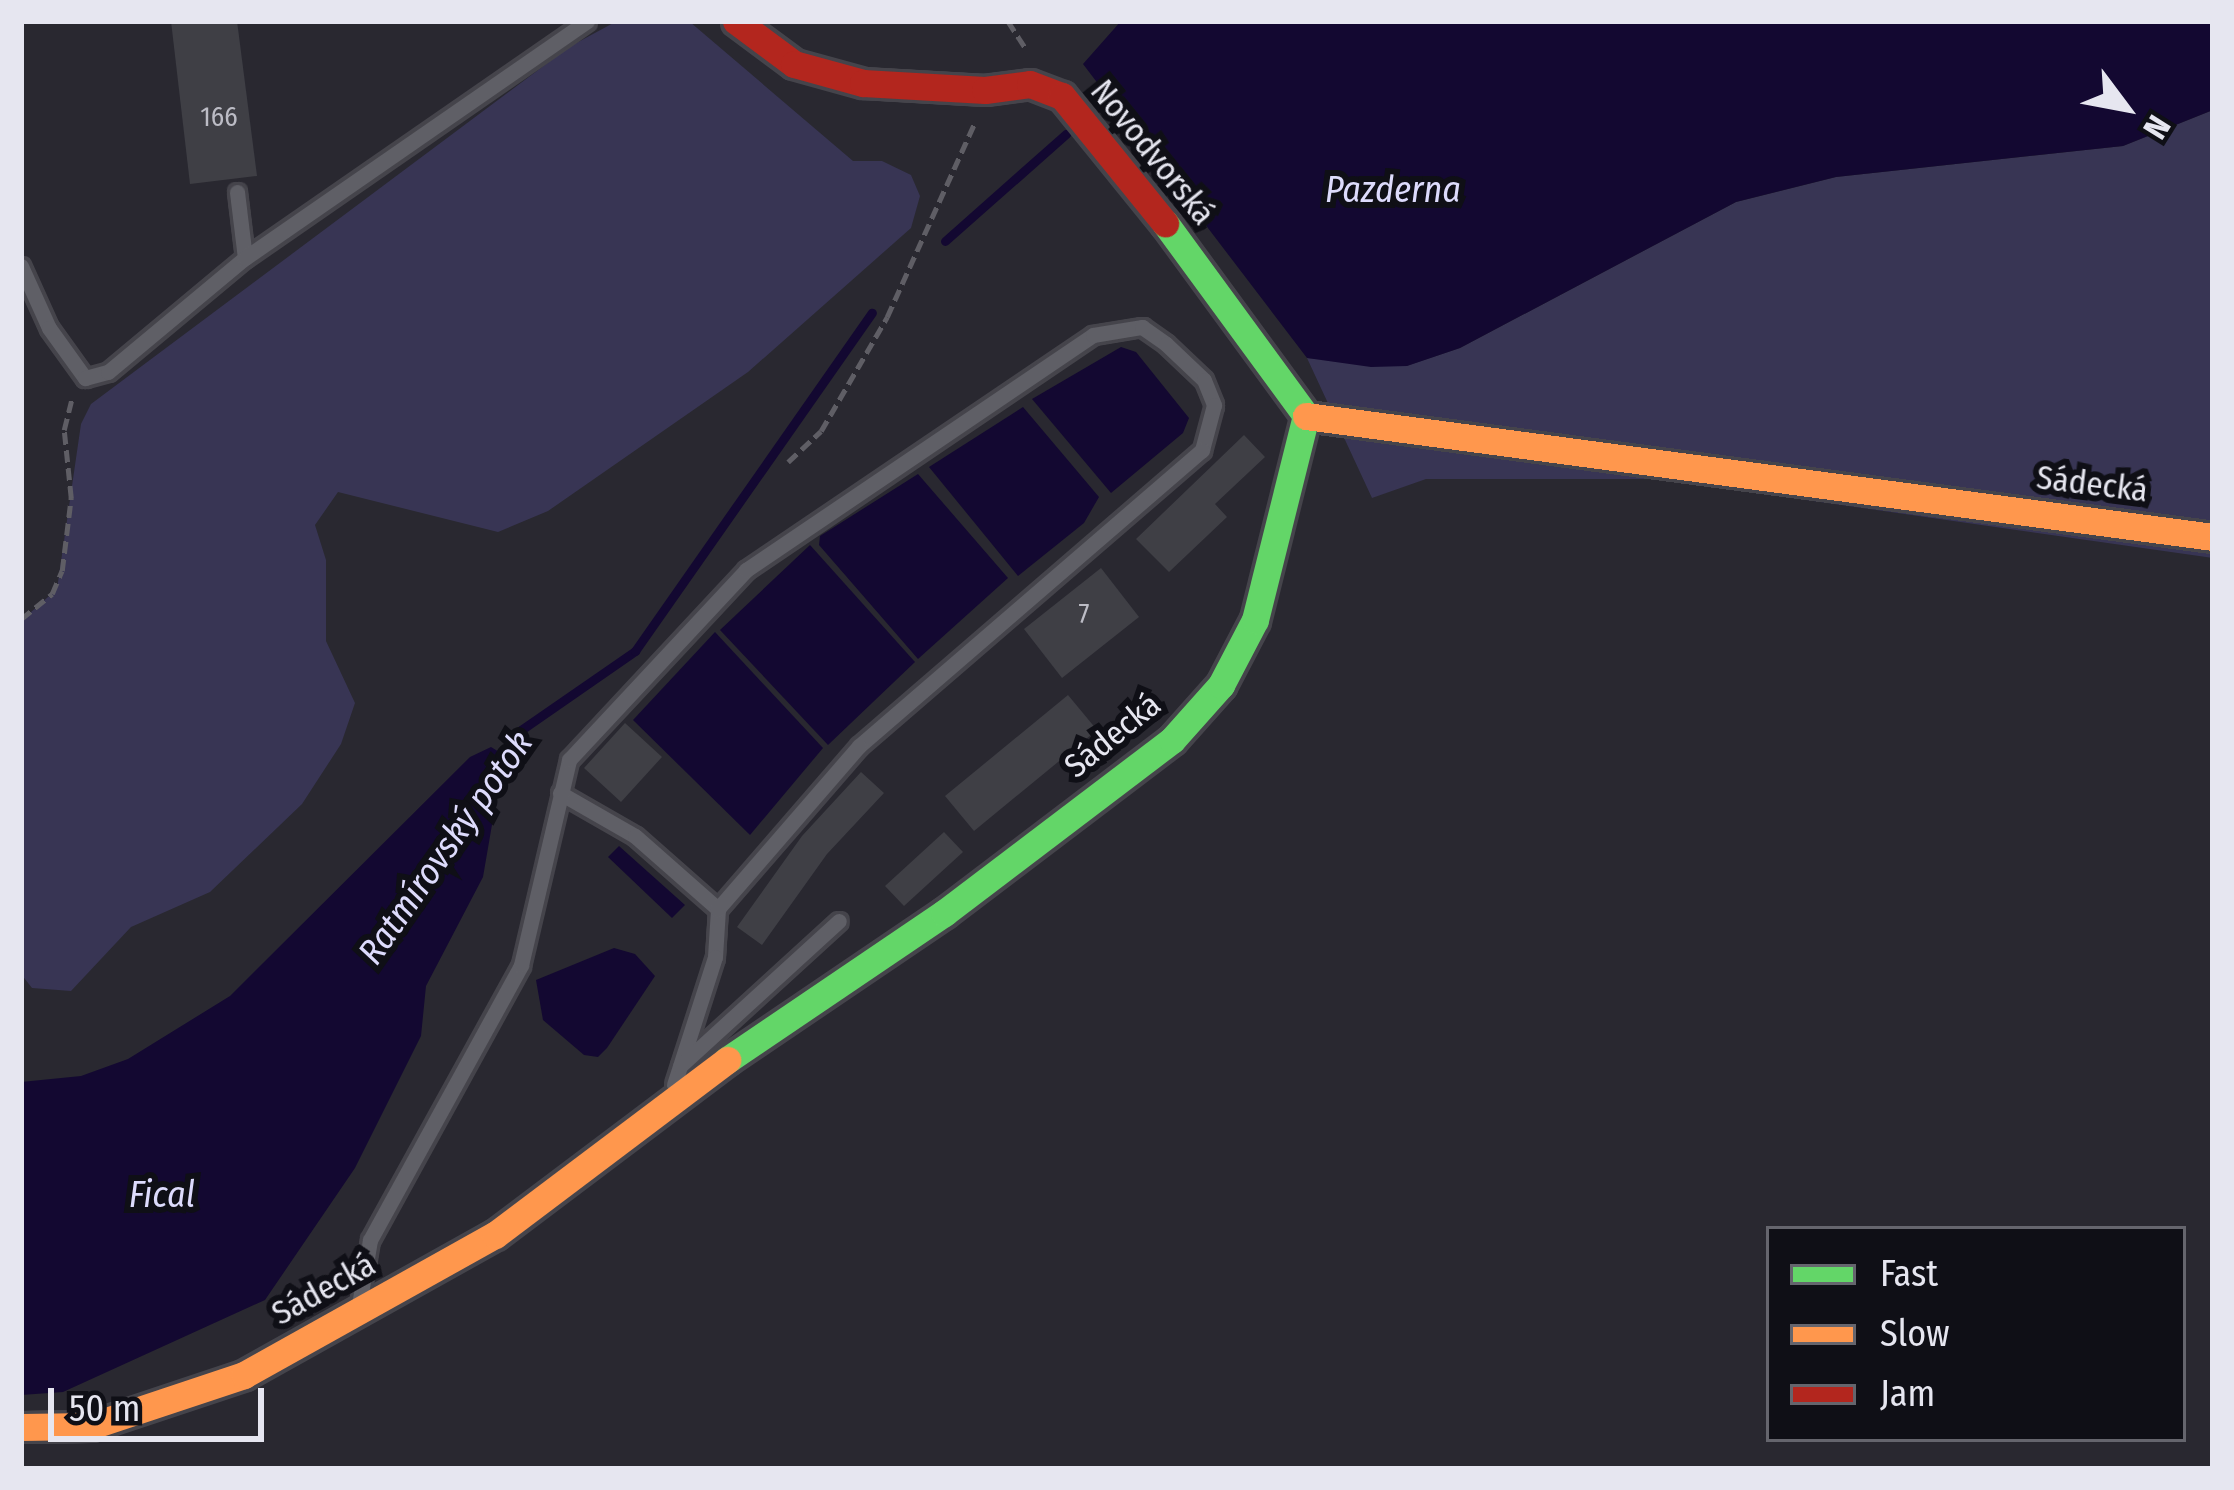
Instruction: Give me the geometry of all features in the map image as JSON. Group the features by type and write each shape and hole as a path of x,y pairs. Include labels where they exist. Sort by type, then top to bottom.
{"street":[{"name":"Novodvorská","path":"736,21 794,64 863,83 985,90 1030,84 1063,96 1126,169 1306,416"},
{"name":"Sádecká","path":"21,1427 91,1426 154,1409 244,1375 494,1235 668,1099 944,913 1172,740 1222,685 1255,620 1306,416 2213,537"}],"lane":[{"path":"21,266 50,328 86,378 108,372 245,258 586,21"},
{"path":"237,192 245,258"},
{"path":"358,1314 370,1240 520,965 569,760 746,570 1093,335 1142,327 1204,380 1214,405 1202,450 859,746 718,909 715,957 668,1099"},
{"path":"560,794 635,836 718,909"},
{"path":"680,1066 839,922"}],"path":[{"path":"788,462 821,431 887,317 955,182 985,90"},
{"path":"21,619 52,594 62,571 71,498 67,406 86,378"}],"shaded area":[{"path":"617,21 690,22 853,161 882,161 911,175 920,196 911,228 748,372 548,511 498,532 338,492 315,525 326,560 326,641 355,703 341,744 302,804 210,892 131,927 71,991 32,988 21,974 21,621 57,589 81,424 91,404 569,47"},
{"path":"2213,110 2213,558 1659,479 1426,479 1372,498 1307,358 1406,366 1460,348 1736,202 1836,177 2123,146"}],"water":[{"name":"Pazderna","path":"1121,21 2213,21 2213,110 2123,146 1836,177 1736,202 1460,348 1407,366 1371,367 1307,358 1083,64"},
{"path":"1121,347 1136,352 1189,418 1183,433 1111,493 1032,399"},
{"path":"1023,407 1099,497 1084,523 1018,576 929,467"},
{"path":"918,474 1008,578 918,659 819,545 820,536"},
{"path":"810,545 915,662 828,745 720,630"},
{"path":"715,632 823,748 750,835 633,720"},
{"name":"Fical","path":"491,747 504,755 483,877 426,986 421,1036 355,1168 265,1300 63,1392 21,1395 21,1082 81,1076 128,1059 230,996 470,757"},
{"path":"619,846 685,905 672,918 608,857"},
{"path":"614,948 635,954 655,976 607,1048 598,1057 584,1055 543,1020 536,980"}],"building":[{"path":"171,21 237,21 257,176 190,184"},
{"path":"1244,435 1265,457 1215,504 1227,517 1169,572 1136,539"},
{"path":"1101,568 1139,617 1062,678 1024,629"},
{"path":"1068,695 1097,730 974,831 945,796"},
{"path":"625,723 662,757 621,802 584,768"},
{"path":"861,772 884,793 827,854 762,945 737,927 802,836"},
{"path":"944,832 963,852 904,906 885,886"}],"waterway":[{"name":"Ratmírovský potok","path":"945,241 1066,134"},
{"name":"Ratmírovský potok","path":"498,766 521,730 635,651 872,313"}],"traffic: fast":[{"path":"1165,223 1306,416"},
{"path":"727,1060 944,913 1172,740 1221,685 1255,620 1306,416"}],"traffic: slow":[{"path":"1306,416 2213,537"},
{"path":"21,1427 91,1426 244,1375 495,1235 727,1060"}],"traffic: jam":[{"path":"736,21 794,64 863,83 985,90 1030,84 1062,96 1165,223"}]}
